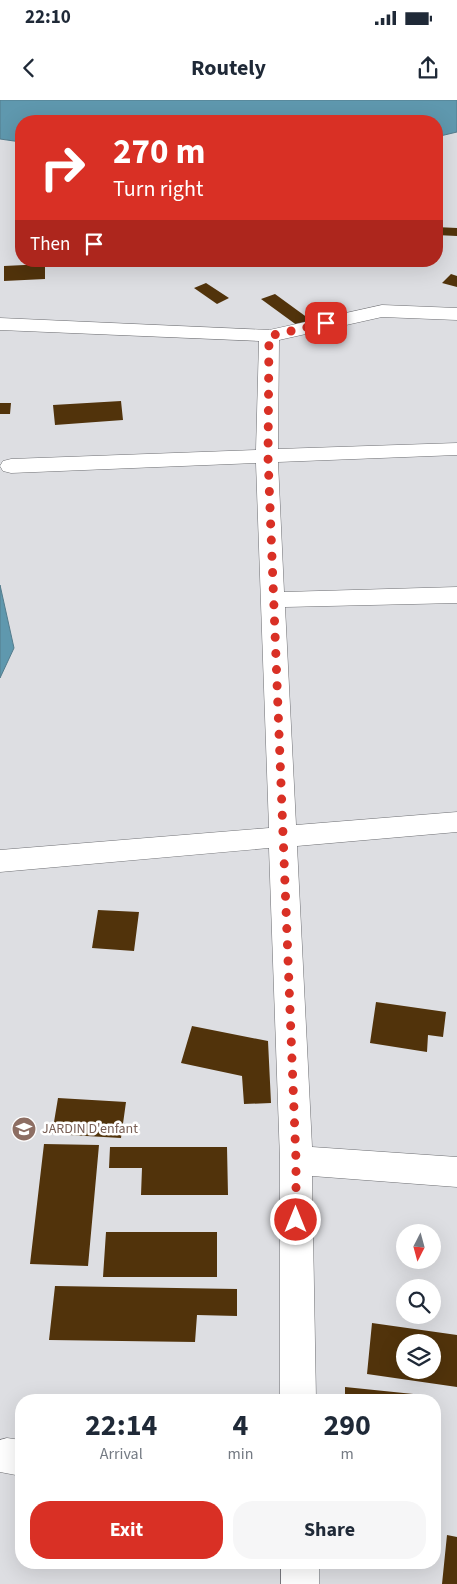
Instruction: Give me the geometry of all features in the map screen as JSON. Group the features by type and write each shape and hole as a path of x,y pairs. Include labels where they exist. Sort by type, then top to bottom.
{"street":[{"path":"0,324 269,336 382,311 457,314"},
{"path":"269,336 268,457 296,1160 298,1394"},
{"path":"11,466 457,449"},
{"path":"273,600 457,595"},
{"path":"0,861 457,822"},
{"path":"296,1160 457,1172"},
{"path":"300,1569 300,1584"}],"water":[{"path":"0,100 457,100 457,132 443,135 443,115 15,115 15,141 0,139"},
{"path":"0,585 14,648 0,678"}],"building":[{"path":"443,227 457,228 457,236 443,235"},
{"path":"4,266 45,267 45,279 4,281"},
{"path":"451,274 457,276 457,287 442,283"},
{"path":"206,283 229,298 217,304 194,288"},
{"path":"275,294 312,321 298,326 261,299"},
{"path":"121,401 123,420 55,425 53,405"},
{"path":"0,403 11,403 10,414 0,414"},
{"path":"98,910 139,912 134,951 92,948"},
{"path":"376,1002 446,1012 443,1037 428,1035 427,1052 370,1043"},
{"path":"192,1026 268,1041 271,1103 244,1104 242,1076 181,1063"},
{"path":"58,1098 126,1102 121,1138 52,1134"},
{"path":"44,1144 99,1145 88,1266 30,1264"},
{"path":"110,1147 227,1147 228,1195 141,1195 142,1168 109,1168"},
{"path":"106,1232 217,1232 217,1277 103,1277"},
{"path":"55,1286 237,1289 237,1316 197,1315 195,1342 49,1340"},
{"path":"372,1323 457,1335 457,1387 402,1379 441,1379 441,1334 396,1334 396,1378 367,1374"},
{"path":"345,1387 413,1394 345,1394"},
{"path":"447,1535 457,1537 457,1584 442,1584"}],"place":[{"name":"JARDIN D'enfant","path":"24,1129"}],"route":[{"path":"296,1220 296,1160 268,457 269,336 326,323"}]}
